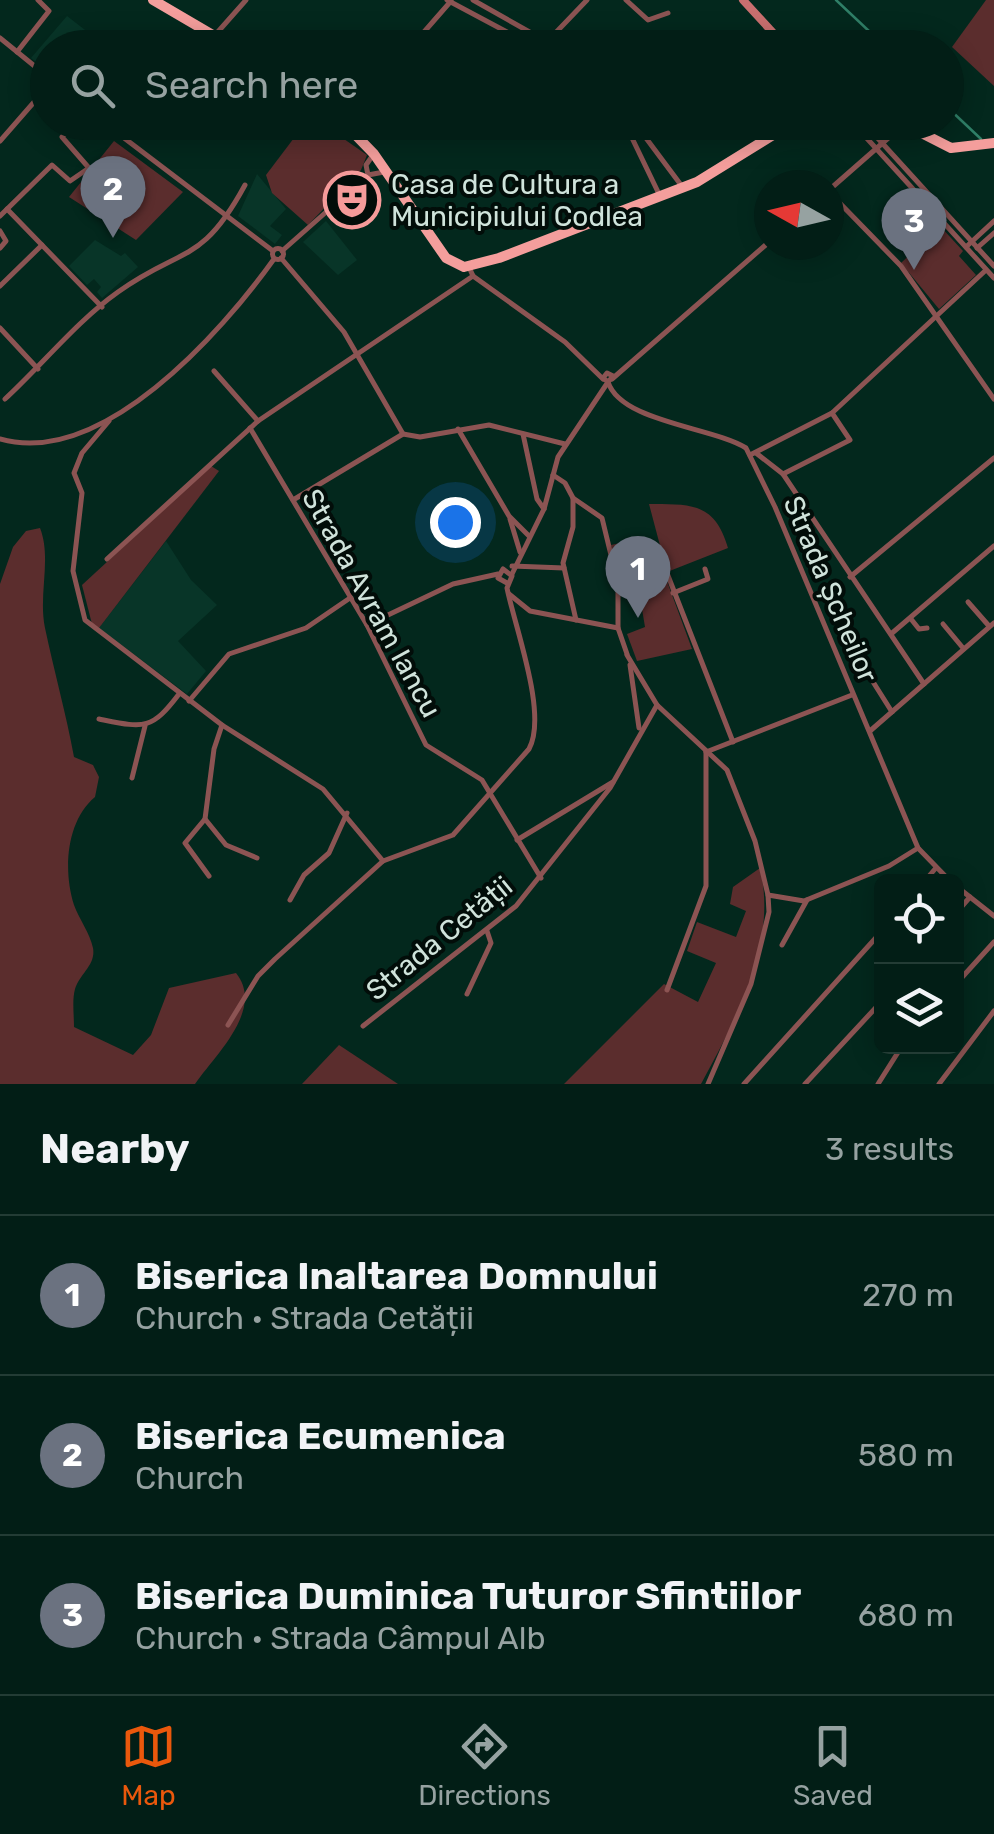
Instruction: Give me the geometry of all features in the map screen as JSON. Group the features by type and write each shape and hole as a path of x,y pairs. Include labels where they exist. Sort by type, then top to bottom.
{"highway":[{"path":"153,0 204,30"},
{"path":"360,140 374,154 446,258 471,272 682,188 763,140"},
{"path":"935,140 951,148 994,143"}],"main road":[{"path":"743,0 771,30"}],"street":[{"path":"34,30 49,11 38,0"},
{"path":"219,30 246,0"},
{"path":"472,0 529,30"},
{"path":"558,30 587,0"},
{"path":"626,0 648,20 668,13"},
{"path":"425,30 450,1 505,30"},
{"path":"17,52 30,35"},
{"path":"0,38 30,62"},
{"path":"0,141 30,107"},
{"path":"0,216 52,165 70,181 89,168 65,140"},
{"path":"127,140 278,255 356,352 403,434 417,438 488,425 566,444"},
{"path":"633,140 660,196"},
{"path":"647,140 682,188"},
{"path":"872,140 968,245 994,266"},
{"path":"875,140 879,146"},
{"path":"844,178 885,140"},
{"path":"368,174 366,166 374,154"},
{"path":"0,439 62,440 87,434 109,421 194,350 278,255 368,174 386,171"},
{"path":"4,399 117,292 200,248 227,218 245,185"},
{"path":"844,206 892,255 994,400"},
{"path":"7,209 102,307"},
{"path":"968,245 994,220"},
{"path":"0,231 6,241 0,248"},
{"path":"974,251 994,233"},
{"path":"0,286 42,245"},
{"path":"974,251 994,278"},
{"path":"228,1025 258,976 384,861 453,835 529,749 535,732 507,583 544,509 566,444 608,378 754,255"},
{"path":"752,454 832,413 986,270"},
{"path":"106,559 250,428 356,352 454,290 471,272 608,378 613,393 630,406 746,448 783,474 924,684"},
{"path":"0,328 38,369"},
{"path":"214,371 258,422"},
{"path":"783,474 850,440 832,413"},
{"path":"75,477 82,453 109,421"},
{"name":"Strada Avram Iancu","path":"250,428 367,626 426,745 475,774 541,878"},
{"path":"458,429 510,516 529,536"},
{"path":"294,500 403,434"},
{"path":"522,434 544,509"},
{"name":"Strada Șcheilor","path":"752,454 918,848 941,874"},
{"path":"850,576 994,458"},
{"path":"66,466 82,493 73,562 81,613 96,631 179,694 315,783 347,813 384,861"},
{"path":"553,475 565,483 573,498 602,518 620,594 618,628 627,655 639,731"},
{"path":"573,498 564,568 576,620"},
{"path":"510,516 520,552"},
{"path":"656,545 733,742"},
{"path":"891,634 994,546"},
{"path":"367,626 453,584 498,574 514,565 564,568"},
{"path":"506,569 512,576"},
{"path":"673,594 708,579 705,569"},
{"path":"498,574 500,582 507,583"},
{"path":"508,594 530,612 618,628"},
{"path":"190,701 229,654 246,644 298,631 350,598"},
{"path":"870,731 992,625 968,602"},
{"path":"910,618 919,629 927,628"},
{"path":"943,624 964,649"},
{"path":"627,655 657,705 731,776 768,895 769,912 751,984 708,1084"},
{"path":"858,658 892,712"},
{"path":"99,719 145,726 160,718 179,694"},
{"path":"706,752 854,694"},
{"name":"Strada Cetății","path":"362,1026 488,931 541,878 616,780 639,731 657,705"},
{"path":"210,876 184,843 205,819 214,749 222,725"},
{"path":"132,778 145,726"},
{"path":"667,990 706,886 706,752"},
{"path":"517,840 616,780"},
{"path":"290,900 300,880 330,853 347,813"},
{"path":"205,819 226,844 257,858"},
{"path":"768,895 807,900 889,866 918,848"},
{"path":"931,874 935,869"},
{"name":"Strada Șcheilor","path":"964,892 994,916"},
{"path":"964,904 970,897"},
{"path":"782,945 807,900"},
{"path":"466,994 490,943 488,931"},
{"path":"744,1084 874,940"},
{"path":"964,975 994,942"},
{"path":"804,1084 874,1009"},
{"path":"939,1084 994,1011"},
{"path":"878,1084 897,1054"}],"shaded area":[{"path":"986,0 994,0 994,86 964,58 964,30"},
{"path":"67,16 85,30 55,30"},
{"path":"292,140 345,140 367,155 361,170 308,225 272,193 266,175"},
{"path":"114,141 183,192 136,240 69,197"},
{"path":"257,174 286,209 270,226 282,235 275,244 238,216"},
{"path":"326,221 357,260 338,275 303,242"},
{"path":"940,226 963,251 959,256 976,275 939,309 901,263"},
{"path":"95,240 121,256 125,253 138,267 102,298 97,292 101,287 94,279 87,285 69,266"},
{"path":"211,466 219,471 99,628 92,624 82,585"},
{"path":"649,504 689,506 709,514 728,548 667,572"},
{"path":"40,528 45,552 45,628 74,757 93,765 99,777 95,797 78,819 68,862 71,892 92,942 93,954 75,989 74,1027 133,1055 151,1035 169,988 236,973 245,1001 241,1016 195,1084 0,1084 0,584 13,547 26,531"},
{"path":"166,541 191,580 217,605 178,641 206,671 187,694 99,628"},
{"path":"611,545 654,546 692,649 637,661 627,634 645,627 642,609 633,610 627,559 613,555"},
{"path":"760,868 764,896 758,953 740,1007 701,1084 564,1084 664,984 698,1002 716,963 687,951 697,922 736,937 746,911 730,904 733,887"},
{"path":"339,1045 398,1084 302,1084"}],"waterway":[{"path":"836,0 868,30"},
{"path":"964,123 981,139"}],"place":[{"name":"Casa de Cultura a Municipiului Codlea","path":"352,200"},
{"name":"Biserica Ecumenica","path":"113,238"},
{"name":"Biserica Duminica Tuturor Sfintiilor","path":"914,270"},
{"name":"Biserica Inaltarea Domnului","path":"638,618"}]}
